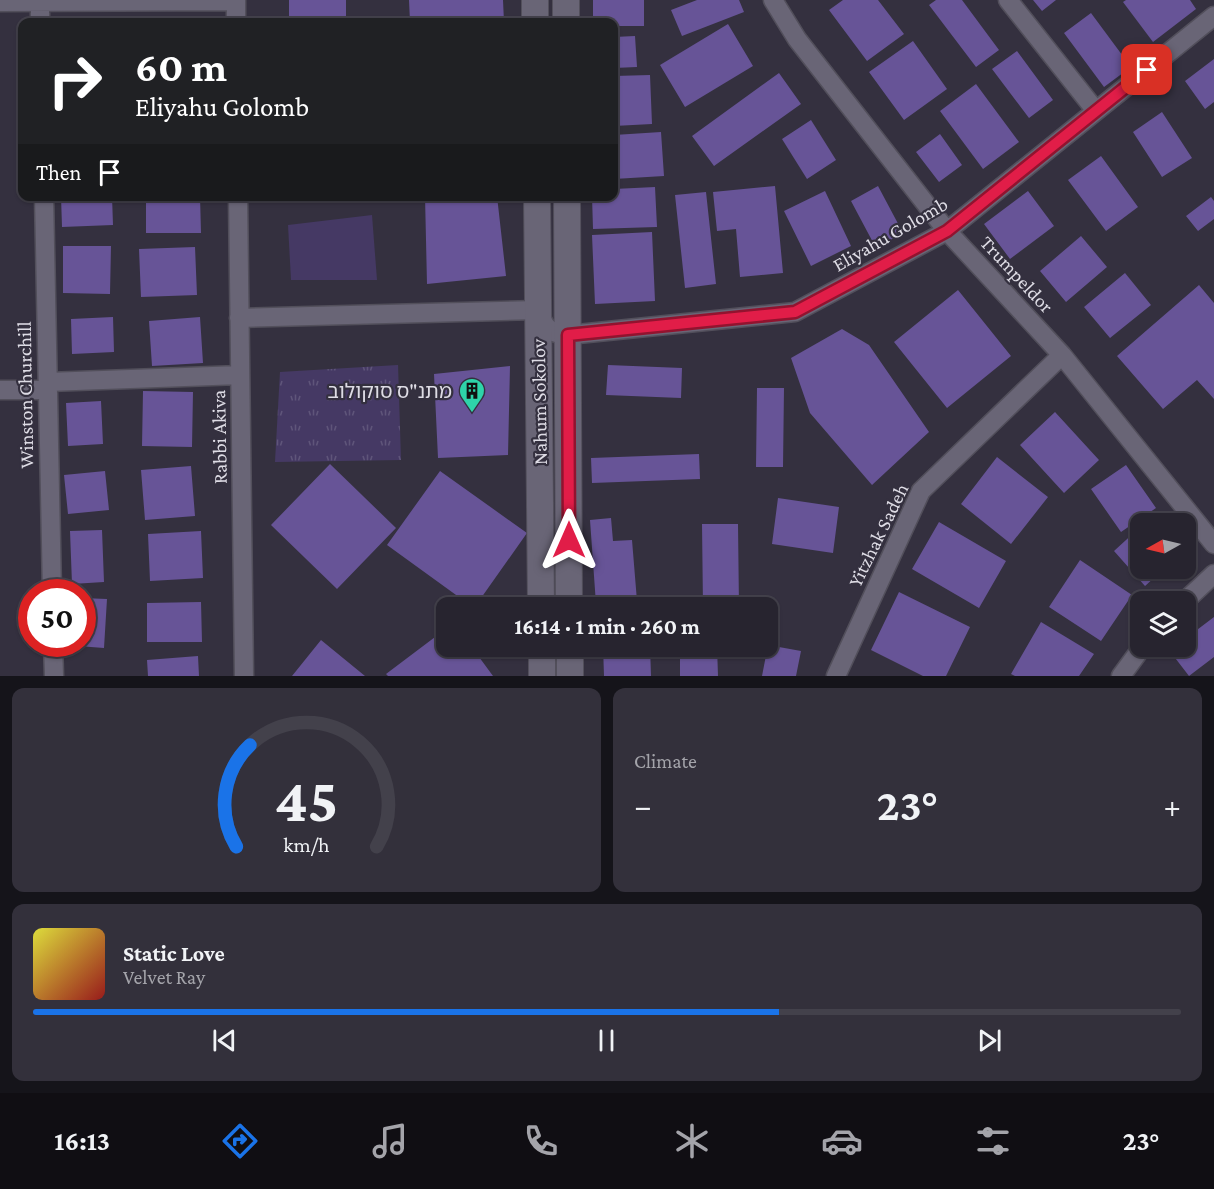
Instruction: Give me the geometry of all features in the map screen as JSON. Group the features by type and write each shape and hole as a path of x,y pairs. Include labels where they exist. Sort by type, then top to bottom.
{"main road":[{"path":"535,0 535,18"},
{"path":"566,0 566,18"},
{"name":"Nahum Sokolov","path":"537,201 541,597"},
{"name":"Nahum Sokolov","path":"567,201 570,597"},
{"path":"542,657 542,676"},
{"path":"570,657 570,676"}],"street":[{"name":"Trumpeldor","path":"773,0 796,39 947,231 1062,355 1214,544"},
{"path":"1008,0 1096,111"},
{"path":"1212,0 1214,6"},
{"path":"0,2 236,1 236,18"},
{"path":"40,2 40,18"},
{"name":"Eliyahu Golomb","path":"538,310 544,327 555,335 795,312 947,231 1214,16"},
{"name":"Winston Churchill","path":"44,201 52,579"},
{"name":"Rabbi Akiva","path":"238,201 244,676"},
{"path":"240,318 538,310"},
{"name":"Yitzhak Sadeh","path":"836,676 921,491 1062,355"},
{"path":"0,390 240,375"},
{"path":"1196,591 1214,574"},
{"path":"53,657 54,676"},
{"path":"1121,676 1135,657"}],"green space":[{"path":"372,215 377,280 291,280 288,225"},
{"path":"398,365 401,460 275,462 280,372"}],"building":[{"path":"289,0 346,0 346,18 289,18"},
{"path":"409,0 503,0 504,18 410,18"},
{"path":"593,0 644,0 644,26 618,26 618,18 593,18"},
{"path":"697,0 739,0 744,12 682,36 671,10"},
{"path":"843,0 878,0 904,34 867,61 829,10"},
{"path":"936,0 962,0 999,50 976,67 929,5"},
{"path":"1033,0 1056,0 1042,11"},
{"path":"1126,0 1190,0 1196,9 1153,42 1123,2"},
{"path":"1091,13 1131,67 1104,87 1064,33"},
{"path":"728,24 753,66 685,107 660,65"},
{"path":"635,36 637,67 618,68 618,37"},
{"path":"913,41 947,89 904,120 869,72"},
{"path":"1017,51 1053,100 1029,118 992,69"},
{"path":"1214,59 1214,102 1205,109 1185,81"},
{"path":"779,73 801,104 714,166 692,136"},
{"path":"650,75 652,124 618,126 618,76"},
{"path":"976,84 1019,142 983,169 940,111"},
{"path":"1162,112 1192,158 1162,177 1133,132"},
{"path":"811,120 836,160 807,179 782,139"},
{"path":"661,132 664,176 618,179 618,135"},
{"path":"940,134 962,165 939,182 916,152"},
{"path":"1101,156 1138,207 1106,231 1068,180"},
{"path":"775,186 783,273 740,277 736,229 717,231 713,192"},
{"path":"878,186 903,233 876,248 851,201"},
{"path":"655,187 657,227 593,229 592,201 618,201 618,189"},
{"path":"825,191 851,246 811,266 784,211"},
{"path":"1028,191 1054,226 1010,259 984,224"},
{"path":"706,192 716,284 685,288 675,195"},
{"path":"1211,197 1214,201 1214,219 1198,231 1186,216"},
{"path":"61,201 112,201 113,225 62,227"},
{"path":"146,201 200,201 201,233 146,233"},
{"path":"425,201 498,201 506,276 427,284"},
{"path":"652,232 655,301 595,304 592,235"},
{"path":"1081,236 1107,267 1066,302 1040,271"},
{"path":"63,246 111,246 110,294 63,293"},
{"path":"195,247 197,295 141,297 139,249"},
{"path":"1125,273 1151,305 1110,338 1084,307"},
{"path":"1199,285 1214,303 1214,399 1197,380 1163,409 1117,356"},
{"path":"958,290 1011,356 947,408 894,342"},
{"path":"113,317 114,352 72,354 71,319"},
{"path":"200,317 203,363 152,366 149,321"},
{"path":"842,329 869,345 929,432 872,485 810,413 791,358"},
{"path":"608,365 682,368 681,398 606,395"},
{"name":"מתנ\"ס סוקולוב","path":"510,366 508,455 438,458 434,374"},
{"path":"757,388 784,388 783,467 756,467"},
{"path":"143,391 193,392 192,447 142,446"},
{"path":"101,401 103,444 68,446 66,403"},
{"path":"1055,412 1099,460 1064,493 1020,445"},
{"path":"699,454 700,479 592,483 591,458"},
{"path":"997,457 1048,497 1011,544 961,504"},
{"path":"330,464 396,528 337,589 271,525"},
{"path":"1126,465 1156,508 1149,513 1130,513 1130,526 1121,532 1091,489"},
{"path":"191,466 195,516 145,520 141,470"},
{"path":"105,471 109,510 68,514 64,475"},
{"path":"440,471 527,533 482,597 459,597 387,545"},
{"path":"778,498 839,507 833,553 772,544"},
{"path":"611,518 613,541 632,540 637,597 596,597 590,520"},
{"path":"939,522 1006,561 979,608 912,569"},
{"path":"702,524 738,524 739,597 703,597"},
{"path":"102,530 104,582 96,582 96,579 72,579 70,531"},
{"path":"201,531 203,578 150,581 148,534"},
{"path":"1130,536 1130,569 1114,551"},
{"path":"1080,560 1130,594 1130,598 1101,641 1049,607"},
{"path":"1139,579 1153,579 1145,586"},
{"path":"899,592 970,627 946,676 923,676 871,650"},
{"path":"96,599 107,599 104,648 96,647"},
{"path":"201,602 202,642 147,642 147,603"},
{"path":"1214,617 1214,657 1189,676 1174,657 1196,657 1196,631"},
{"path":"1041,622 1094,654 1079,676 1015,676 1011,674"},
{"path":"436,636 436,657 479,657 493,676 388,676 386,674"},
{"path":"321,640 365,676 292,676"},
{"path":"778,647 801,651 796,676 762,676 766,657 778,657"},
{"path":"198,656 199,676 148,676 147,660"},
{"path":"603,657 650,657 651,676 604,676"},
{"path":"680,657 717,657 718,676 680,676"}],"place":[{"name":"מתנ\"ס סוקולוב","path":"472,414"}],"route":[{"path":"569,540 568,335 795,312 947,231 1147,70"}]}
